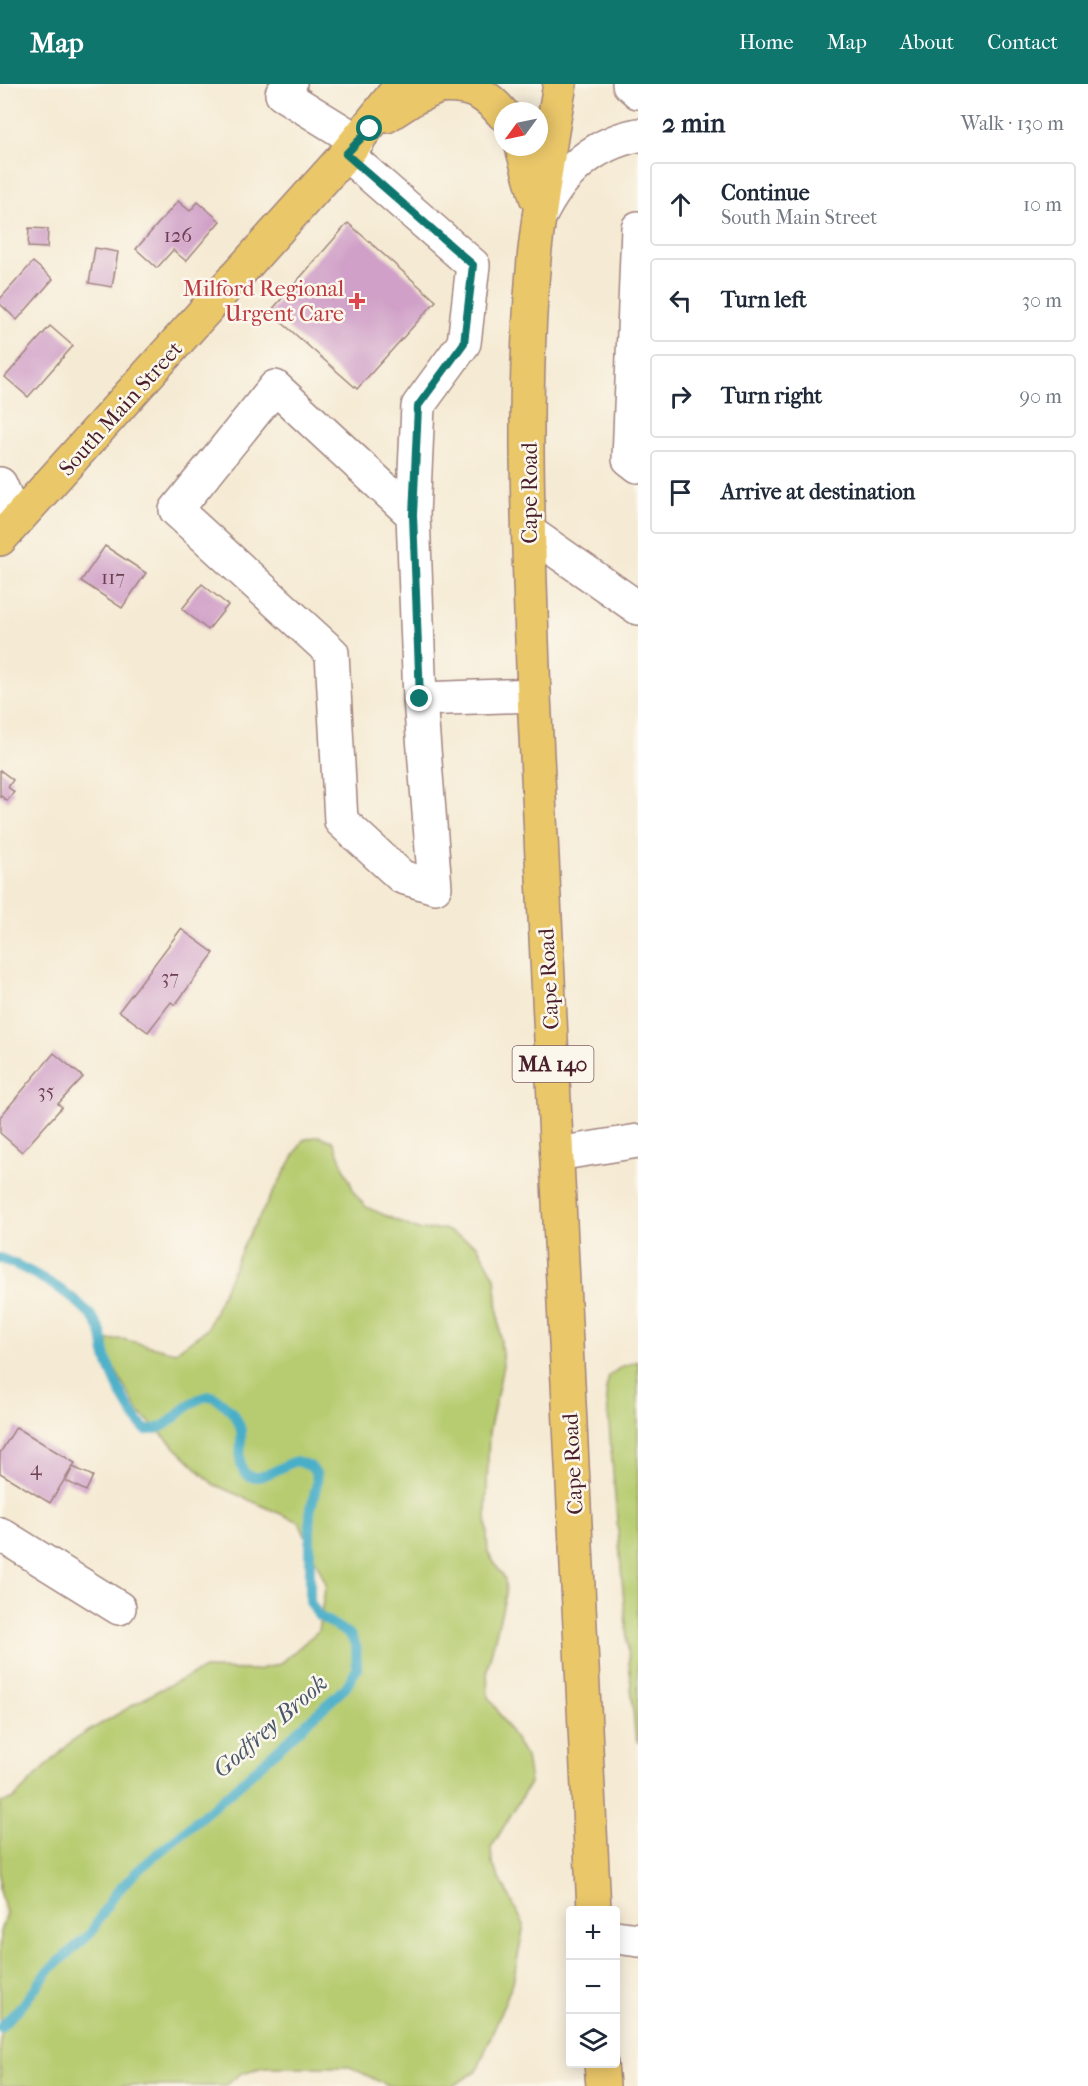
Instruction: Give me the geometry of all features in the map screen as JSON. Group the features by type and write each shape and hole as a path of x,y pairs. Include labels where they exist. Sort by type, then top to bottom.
{"main road":[{"name":"South Main Street","path":"5,527 352,148 402,84"},
{"name":"Cape Road","path":"560,84 539,218 531,302 529,532 534,695 594,1906"},
{"name":"South Main Street","path":"352,148 397,108 440,86"},
{"path":"440,86 468,87 488,97 494,104"},
{"path":"525,156 533,180 539,218"},
{"path":"602,2068 603,2086"}],"street":[{"path":"290,84 282,94 352,148 473,265 464,343 418,406 413,515 420,699 435,887 402,877 340,821 332,653 176,510 274,387 413,515"},
{"path":"629,84 638,92"},
{"path":"539,218 555,190 579,162 616,140 638,135"},
{"path":"638,228 629,459 638,465"},
{"path":"0,484 5,527"},
{"path":"529,532 634,597"},
{"path":"420,699 534,695"},
{"path":"557,1154 638,1141"},
{"path":"0,1534 119,1608"},
{"path":"620,1938 638,1940"}],"green space":[{"path":"318,1136 333,1141 355,1194 366,1207 418,1230 444,1229 477,1245 495,1277 503,1366 489,1432 486,1513 488,1553 505,1579 506,1594 487,1670 488,1695 526,1757 530,1783 491,1848 492,1863 524,1925 513,1982 477,2071 453,2086 388,2086 350,2067 264,2067 242,2073 224,2086 0,2086 0,1932 6,1913 0,1890 0,1803 12,1800 73,1740 159,1690 204,1669 256,1670 280,1664 318,1631 326,1584 299,1522 213,1484 139,1412 108,1357 108,1340 122,1339 175,1352 207,1329 245,1242 303,1140"},
{"path":"638,1361 638,1743 635,1733 606,1389 609,1376 621,1367"}],"building":[{"path":"178,201 190,211 198,202 220,221 186,261 173,250 157,268 136,249"},
{"path":"348,223 436,301 357,389 270,312"},
{"path":"29,228 48,229 47,248 28,247"},
{"path":"95,248 118,252 112,287 89,283"},
{"path":"33,262 53,279 17,320 0,304 0,299"},
{"path":"50,326 73,346 28,397 5,377"},
{"path":"105,546 146,573 122,608 81,581"},
{"path":"202,584 228,605 208,630 182,609"},
{"path":"0,770 13,780 8,787 14,792 7,801 1,796 0,798"},
{"path":"181,929 214,953 175,1005 171,1002 148,1032 119,1011"},
{"path":"54,1053 83,1077 58,1104 62,1107 22,1152 0,1133 0,1117"},
{"path":"16,1427 75,1463 50,1503 0,1473 0,1453"},
{"path":"73,1467 93,1476 86,1491 66,1481"}],"waterway":[{"name":"Godfrey Brook","path":"0,1258 56,1287 83,1307 93,1318 101,1333 107,1361 116,1382 127,1405 146,1430 164,1425 194,1402 212,1396 226,1406 240,1425 241,1467 249,1476 267,1475 296,1461 310,1466 316,1473 317,1483 310,1512 310,1602 318,1615 350,1635 356,1646 357,1669 346,1687 239,1785 136,1872 113,1896 90,1934 49,1970 24,2003 0,2028"}],"place":[{"name":"Milford Regional Urgent Care","path":"357,301"}],"route":[{"path":"370,129 346,154 473,265 464,343 418,406 413,515 420,699"}]}
